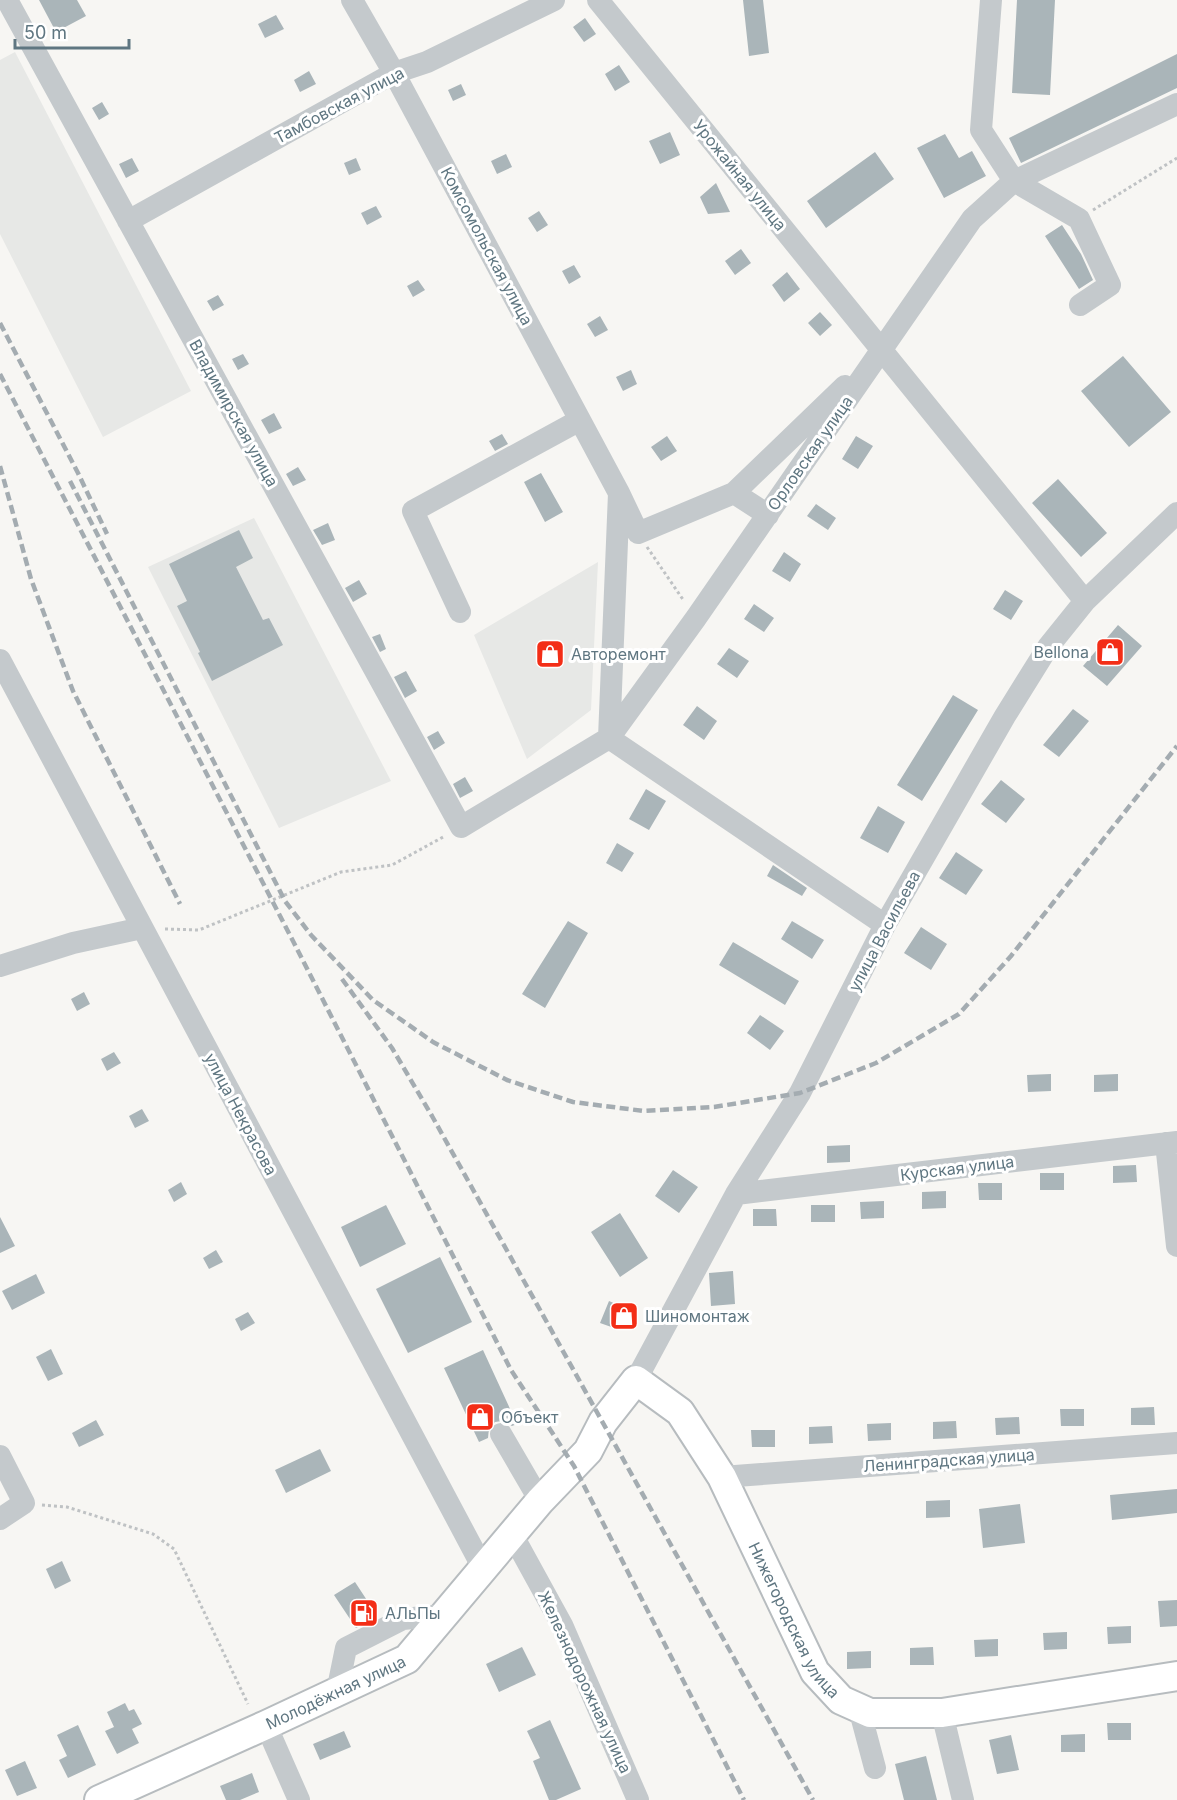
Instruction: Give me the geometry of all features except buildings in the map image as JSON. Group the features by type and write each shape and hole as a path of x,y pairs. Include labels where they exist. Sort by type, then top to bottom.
{"main road":[{"name":"Молодёжная улица","path":"99,1800 257,1715 337,1692 406,1659 540,1501 588,1451 603,1422 636,1380"},
{"name":"Нижегородская улица","path":"636,1380 680,1412 722,1477 814,1672 841,1700 870,1713 942,1713 1177,1676"}],"street":[{"name":"Владимирская улица","path":"7,0 461,826"},
{"name":"Комсомольская улица","path":"352,0 394,73 580,420 638,534"},
{"name":"Тамбовская улица","path":"128,221 394,73 427,62 554,0"},
{"name":"Урожайная улица","path":"598,0 1085,601"},
{"path":"991,0 981,130 1014,181 1079,219 1110,285 1080,304"},
{"name":"Орловская улица","path":"461,826 609,738 696,618 972,219 1014,181 1177,104"},
{"path":"638,534 734,493 882,349"},
{"path":"460,612 413,511 580,420"},
{"path":"619,493 609,738 885,925"},
{"path":"734,493 768,515"},
{"name":"улица Васильева","path":"636,1380 736,1194 800,1094 885,925 1005,716 1048,647 1085,601 1177,513"},
{"name":"улица Некрасова","path":"0,660 483,1568"},
{"path":"0,966 74,943 142,928"},
{"path":"1172,1142 1177,1245"},
{"name":"Курская улица","path":"736,1194 1172,1142"},
{"path":"501,1434 540,1501"},
{"name":"Ленинградская улица","path":"722,1477 1177,1443"},
{"path":"0,1456 24,1503 0,1519"},
{"name":"Железнодорожная улица","path":"512,1534 562,1625 638,1800"},
{"path":"859,1708 875,1768"},
{"path":"942,1713 963,1800"},
{"path":"257,1715 299,1800"}],"path":[{"path":"1079,219 1177,158"},
{"path":"638,534 696,618"},
{"path":"142,928 199,930 341,872 392,865 461,826"},
{"path":"24,1503 67,1508 98,1517 153,1534 174,1549 257,1715"}],"shaded area":[{"path":"15,52 191,391 103,437 0,234 0,60"},
{"path":"254,518 391,781 279,828 148,567"},
{"path":"598,562 591,710 527,759 474,635"}],"railway":[{"path":"0,323 107,534"},
{"path":"0,374 293,941 511,1370 574,1466 744,1800"},
{"path":"0,466 31,579 73,691 180,904"},
{"path":"70,481 285,901 311,935 373,1000 433,1042 507,1080 573,1102 644,1111 714,1107 800,1093 876,1063 959,1014 1011,956 1177,746"},
{"path":"342,979 392,1048 432,1116 813,1800"}],"place":[{"name":"Bellona","path":"1110,652"},
{"name":"Авторемонт","path":"550,654"},
{"name":"Шиномонтаж","path":"624,1316"},
{"name":"Объект","path":"480,1417"},
{"name":"АЛьПы","path":"364,1613"}]}
